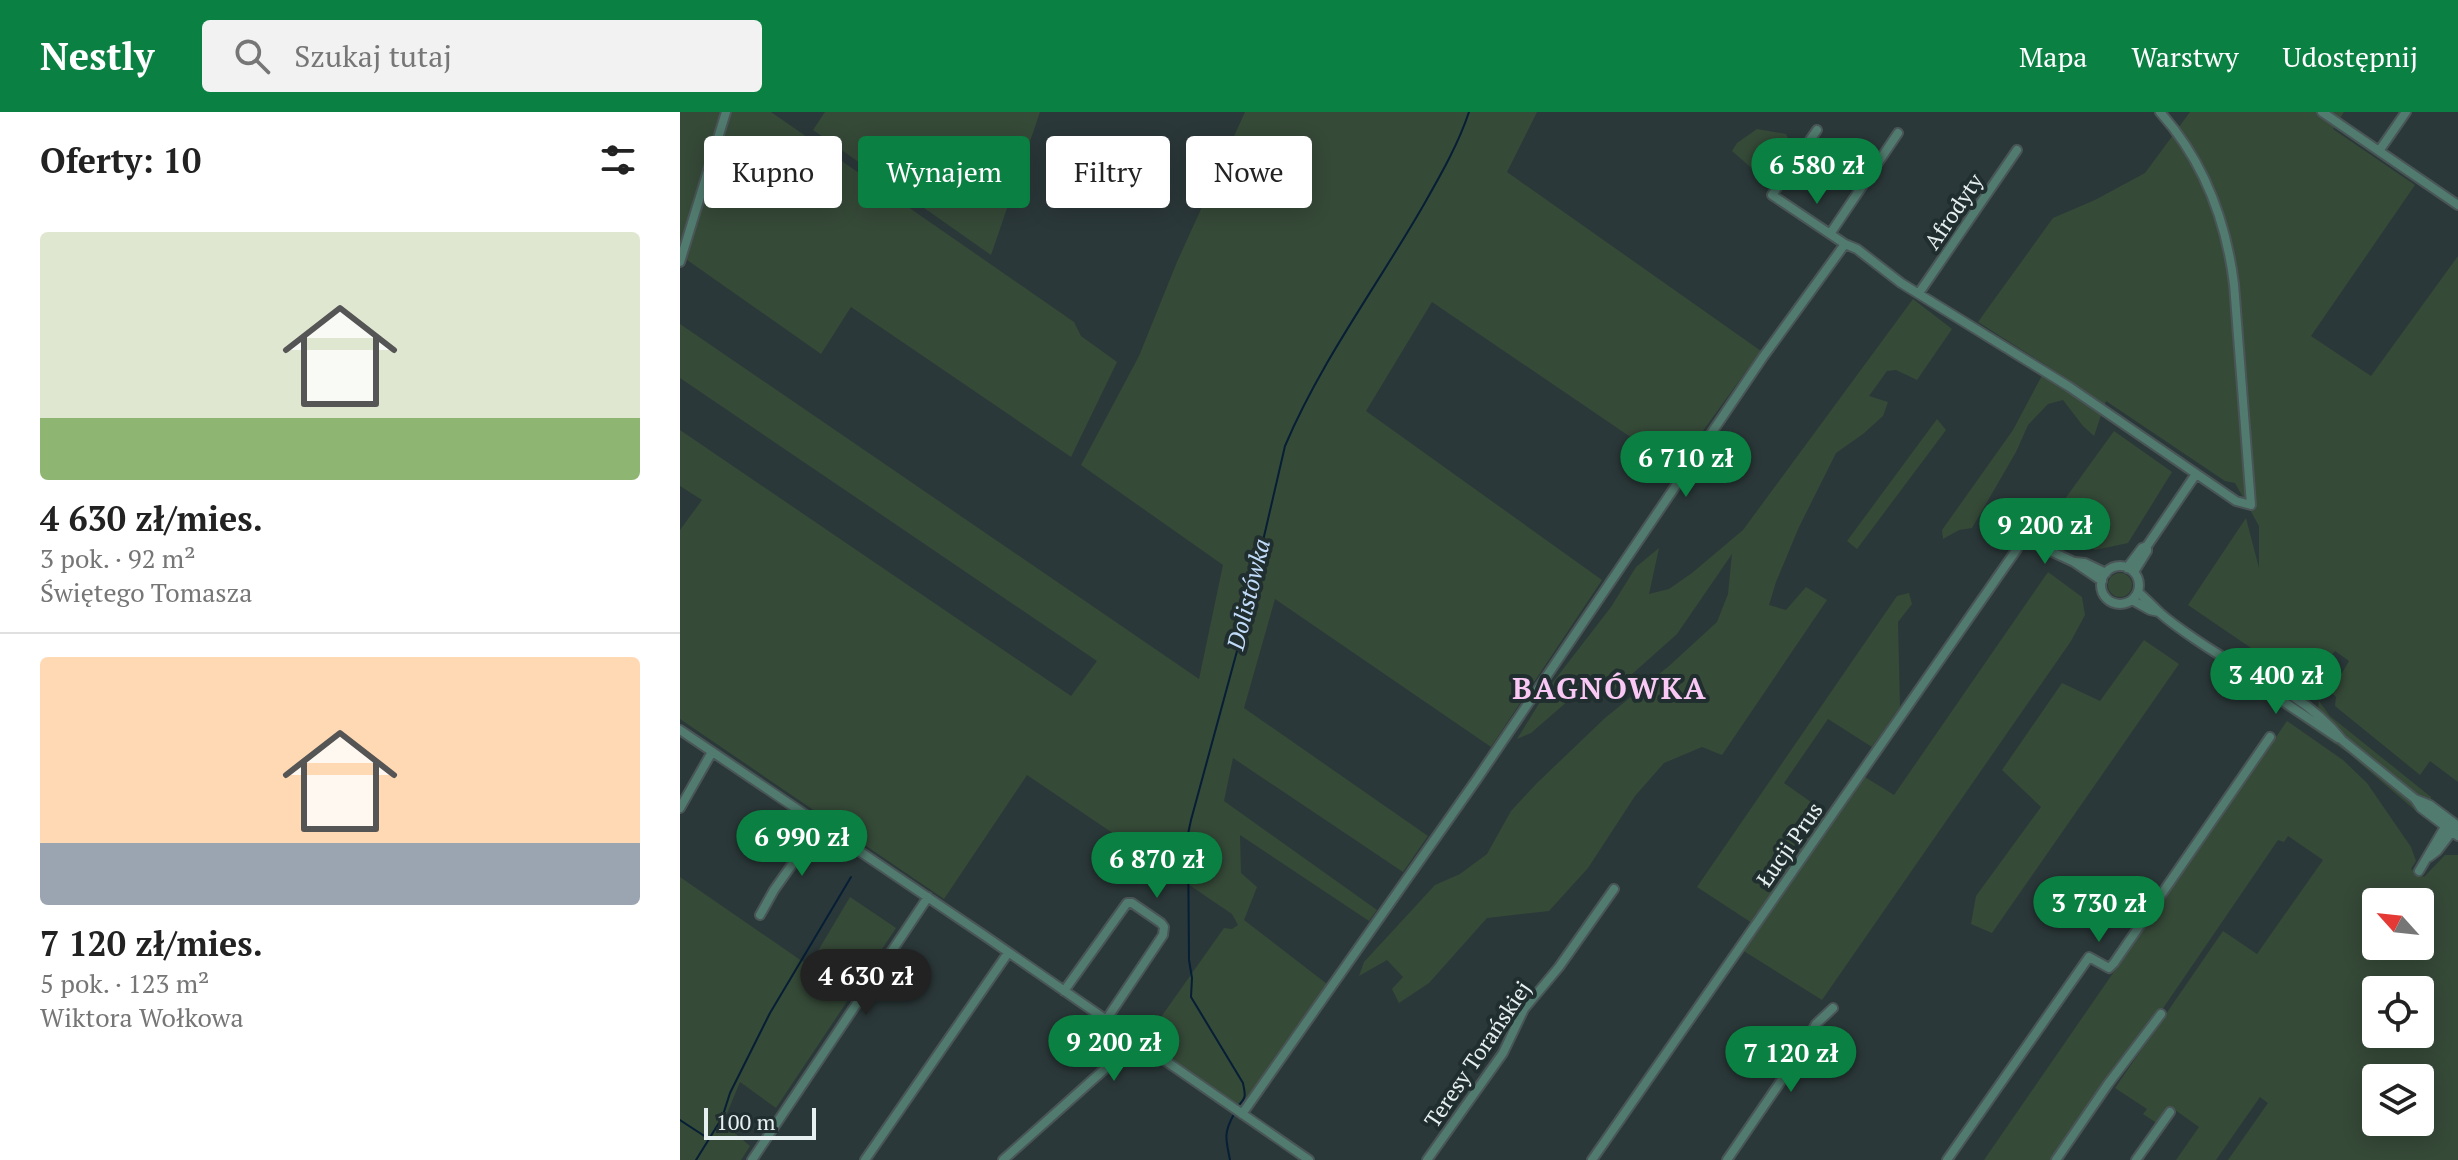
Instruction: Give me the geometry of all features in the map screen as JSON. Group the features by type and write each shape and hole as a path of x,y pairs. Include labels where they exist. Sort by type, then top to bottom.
{"street":[{"path":"680,262 726,112"},
{"path":"1817,130 1772,195 1919,293 2068,386 2236,501 2251,505 2229,249 2207,184 2174,128 2160,112"},
{"path":"2322,112 2458,205"},
{"path":"2379,151 2406,112"},
{"path":"1830,234 1898,133"},
{"name":"Afrodyty","path":"1919,293 2017,150"},
{"path":"1242,1114 1477,779 1763,357 1845,244"},
{"path":"2130,570 2142,548 2147,546 2196,474"},
{"path":"2029,541 2074,562 2085,563 2104,577"},
{"name":"Łucji Prus","path":"1592,1160 2017,549"},
{"path":"2116,567 2130,570 2139,582 2135,596 2123,604 2111,602 2103,593 2104,577 2116,567"},
{"path":"2135,596 2150,610 2159,612 2232,661 2254,682 2304,710 2328,733 2342,740 2415,799 2430,805 2453,827 2431,847 2419,871"},
{"path":"680,730 1309,1160"},
{"path":"1947,1160 2089,957 2109,968 2114,963 2270,737"},
{"path":"680,808 712,752"},
{"path":"760,915 820,825"},
{"name":"Teresy Torańskiej","path":"1427,1160 1503,1053 1524,1009 1559,967 1614,889"},
{"path":"752,1160 928,897"},
{"path":"1064,991 1127,903 1132,903 1161,923 1163,935 1106,1020"},
{"path":"865,1160 1008,953"},
{"path":"1727,1160 1816,1024 1833,1008"},
{"path":"2056,1160 2161,1014"},
{"path":"1003,1160 1136,1041"},
{"path":"2136,1160 2170,1112"}],"green space":[{"path":"680,112 771,112 806,136 704,136 704,208 842,208 842,161 858,172 858,208 910,208 1074,322 1081,336 1117,362 1071,457 851,307 821,354 680,255"},
{"path":"825,112 1040,112 1030,141 1030,136 858,136 858,162 842,150 842,136 822,136 813,130"},
{"path":"1245,112 1537,112 1507,172 1761,351 1676,468 1432,302 1366,411 1602,580 1491,747 1275,599 1244,708 1428,836 1403,872 1233,758 1224,801 1377,910 1369,921 1240,835 1241,873 1257,887 1244,920 1327,984 1244,1109 1144,1041 1224,928 1232,929 1238,925 1232,914 1027,775 944,899 680,719 680,530 702,500 680,486 680,430 1071,696 1097,661 680,378 680,324 1199,679 1223,565 1081,465 1139,356 1201,208 1312,208 1312,136 1234,136"},
{"path":"2190,112 2344,112 2333,129 2415,185 2311,336 2371,376 2458,256 2458,782 2430,761 2420,775 2335,706 2336,697 2331,692 2349,661 2335,651 2318,671 2298,680 2188,605 2246,518 2259,568 2259,526 2235,483 2225,481 2106,401 2094,436 2063,400 2048,404 2028,425 1972,528 1959,530 1943,539 1942,530 2013,430 2047,366 1978,322 2053,218 2145,173"},
{"path":"1757,129 1786,134 1796,154 1764,179 1732,151 1737,143"},
{"path":"924,208 1007,208 991,255"},
{"path":"1913,299 1952,329 1917,380 1896,370 1887,371 1869,396 1888,402 1883,416 1836,453 1799,527 1769,605 1786,610 1806,587 1827,600 1722,755 1702,747 1664,763 1635,796 1588,868 1549,911 1487,918 1429,983 1399,1003 1392,989 1403,977 1387,960 1359,976 1364,962 1435,885 1460,874 1487,854 1511,811 1537,783 1605,718 1717,622 1728,594 1732,554 1677,634 1612,692 1592,680 1531,733 1517,739 1550,686 1611,607 1636,567 1659,548 1649,594 1669,589 1743,530"},
{"path":"1937,419 1946,430 1857,549 1847,541"},
{"path":"2114,431 2172,472 2128,543 2095,550 2049,521"},
{"path":"2048,572 2082,597 2085,615 2071,641 1822,1000 1739,948 1755,925 1697,887 1897,596 1909,593 1912,604 1898,622 1900,707 1872,747 1828,719 1784,783 1835,819 1865,777 1894,795"},
{"path":"2120,573 2131,580 2132,585 2125,596 2120,597 2109,590 2108,585 2115,574"},
{"path":"2144,640 2179,664 1992,933 1971,924 1976,896 2041,807 2002,770 2062,683 2100,701"},
{"path":"2319,701 2330,716 2431,797 2432,804 2405,787 2354,745 2322,715"},
{"path":"2283,704 2350,752 2424,814 2423,817 2348,753 2278,705"},
{"path":"2287,721 2343,760 2367,783 2411,847 2416,861 2411,869 2424,877 2445,855 2458,855 2458,1160 2228,1160 2268,1103 2260,1097 2216,1160 2176,1160 2199,1127 2171,1107 2158,1124 2143,1114 2147,1109 2115,1088 2223,931 2257,954 2323,860 2288,836 2284,842 2278,840 2153,1023 2053,1160 1984,1160"},
{"path":"680,877 809,966 850,897 896,928 776,1108 740,1082 723,1123 750,1146 741,1160 680,1160"}],"waterway":[{"name":"Dolistówka","path":"1239,1105 1245,1095 1243,1083 1191,997 1188,834 1191,820 1240,640 1285,446 1332,354 1436,183 1469,112"},
{"path":"696,1160 722,1118 730,1093 770,1013 851,877"},
{"name":"Dolistówka","path":"1230,1160 1226,1137 1234,1114"},
{"path":"680,1120 709,1139"}],"district":[{"name":"BAGNÓWKA","path":"1610,688"}]}
